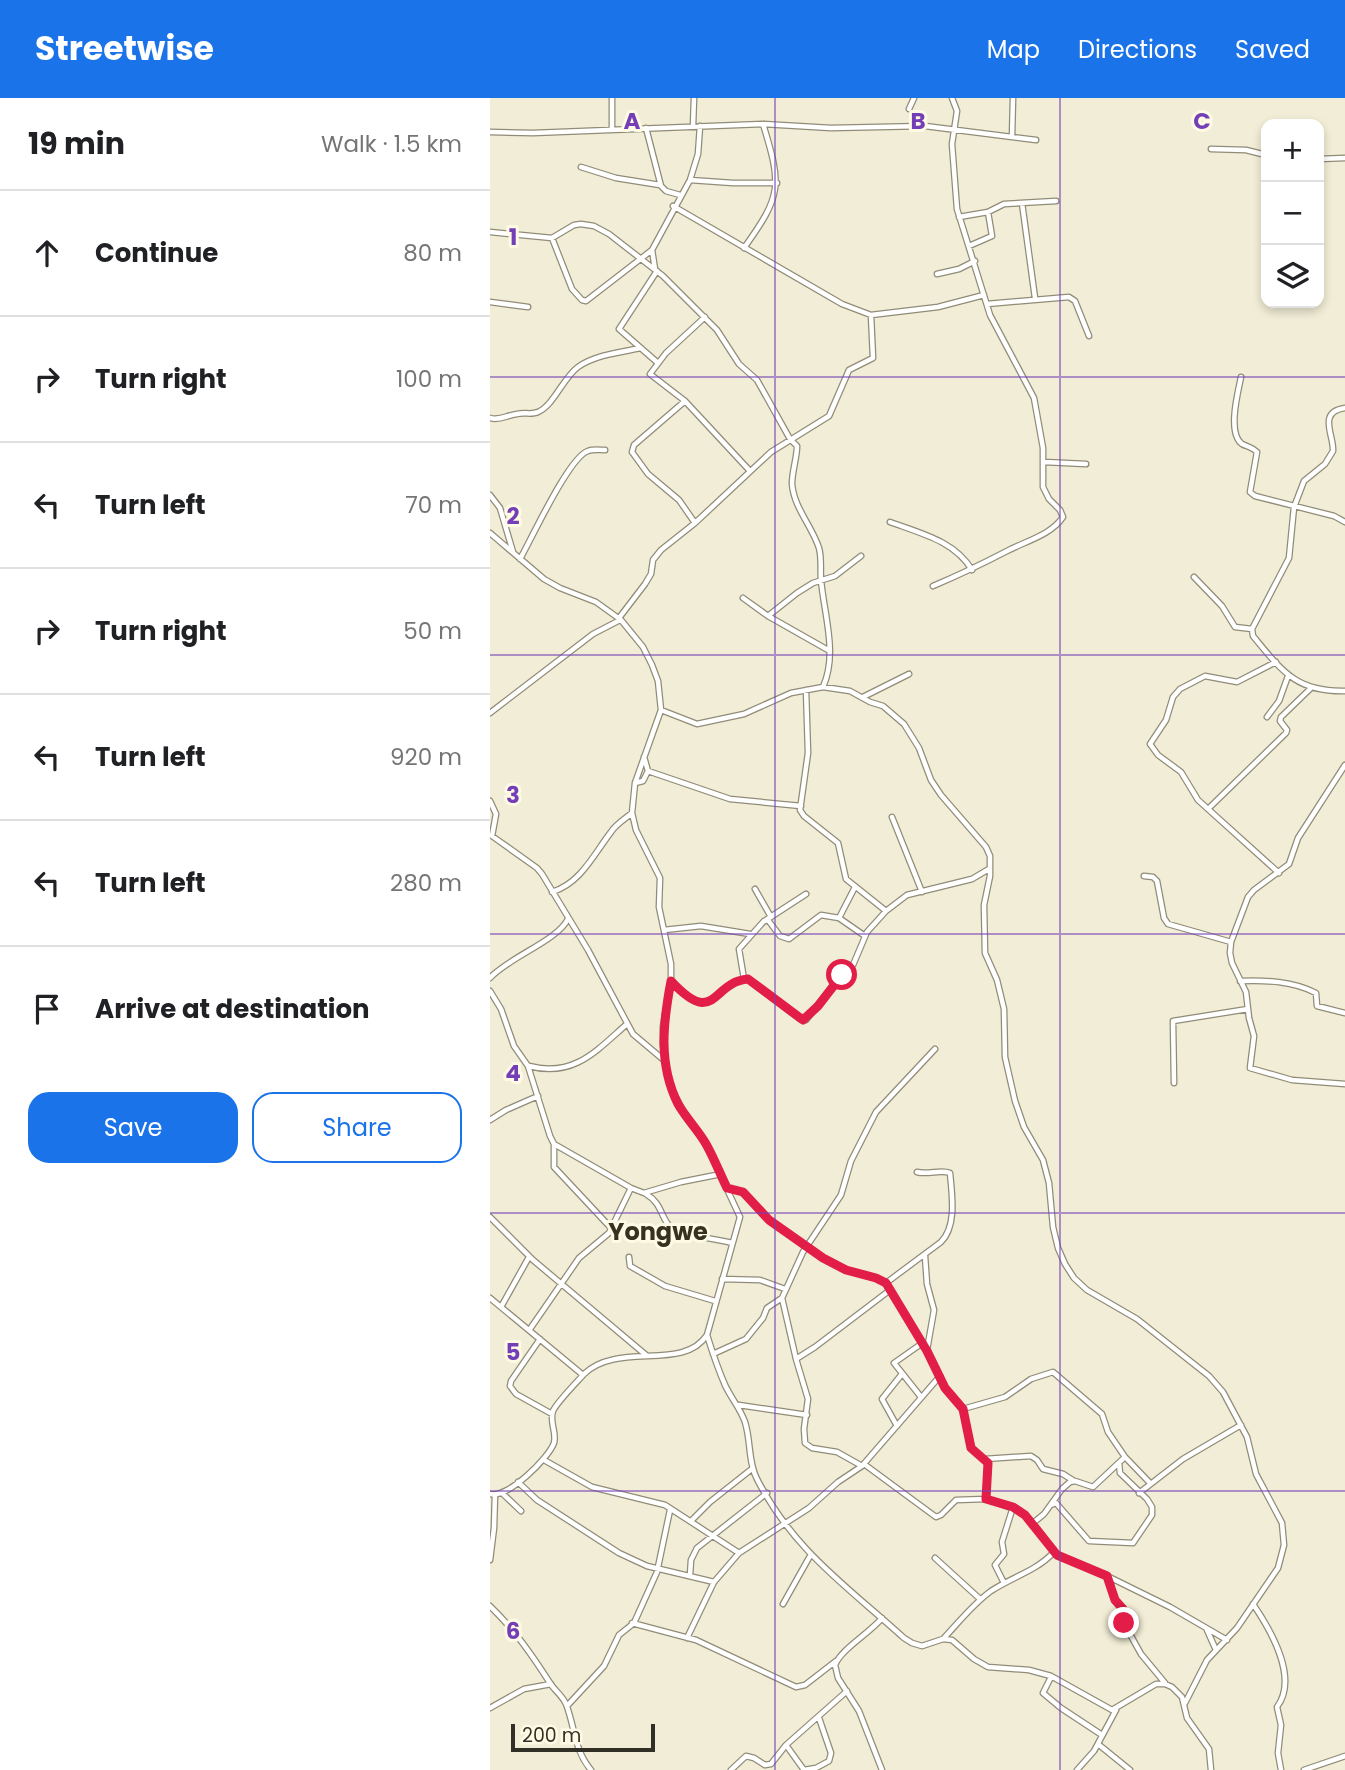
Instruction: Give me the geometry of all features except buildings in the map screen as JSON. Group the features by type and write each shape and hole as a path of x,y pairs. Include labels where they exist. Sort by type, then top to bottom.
{"street":[{"path":"612,98 612,129"},
{"path":"693,126 694,98"},
{"path":"908,109 914,98"},
{"path":"933,586 972,570 1044,533 1063,519 1063,514 1045,494 1043,487 1042,435 1034,398 990,315 959,217 954,187 952,144 957,111 953,98"},
{"path":"1012,137 1013,98"},
{"path":"490,132 763,124 831,128 925,125 1036,139"},
{"path":"744,248 768,213 777,183 763,124"},
{"path":"552,238 572,289 582,300 586,300 652,250 673,206 690,180 698,154 700,126"},
{"path":"646,128 661,186 666,191 680,195"},
{"path":"1212,149 1246,150 1261,154"},
{"path":"1324,159 1345,158"},
{"path":"581,167 616,178 661,186"},
{"path":"690,180 777,183"},
{"path":"959,217 988,212 1004,204 1056,201"},
{"path":"1022,203 1035,298"},
{"path":"673,206 842,304 871,315 938,307 984,295"},
{"path":"969,246 992,236 988,212"},
{"path":"490,232 552,238 574,225 594,226 609,234 656,270 705,317 717,330 739,364 757,380 797,449 794,489 801,514 821,554 821,581 828,620 826,679 823,687"},
{"path":"652,250 656,270 619,328 658,363"},
{"path":"937,274 975,261"},
{"path":"987,304 1035,298 1073,298 1089,336"},
{"path":"490,302 528,307"},
{"path":"490,713 593,634 620,619 645,584 657,555 771,452 829,416 849,370 873,358 871,315"},
{"path":"705,317 650,374 685,401 750,471"},
{"path":"490,418 496,420 515,414 537,413 548,405 570,374 581,365 591,360 642,348"},
{"path":"1241,377 1234,428 1239,441 1257,452 1250,492 1294,507 1334,516 1345,522"},
{"path":"685,401 634,445 632,452 648,474 679,500 695,523"},
{"path":"1345,408 1336,410 1329,421 1333,452 1325,464 1304,481 1294,507 1290,554 1252,629 1253,636 1287,676 1311,688 1345,691"},
{"path":"520,559 571,466 585,452 605,450"},
{"path":"1044,462 1086,464"},
{"path":"490,495 500,508 513,552"},
{"path":"890,522 956,550 972,570"},
{"path":"490,533 544,579 596,603 620,619 643,647 658,681 661,709 635,783 632,813 636,830 660,878 659,907 669,949 671,981 663,1026 665,1062 668,1079 679,1105 705,1142 740,1217 707,1335 699,1345 690,1350 621,1357 594,1367 583,1375 552,1414 555,1436 544,1460 502,1493 492,1494 494,1528 490,1560"},
{"path":"768,615 797,593 835,576 861,556"},
{"path":"1194,577 1222,606 1235,627 1252,629"},
{"path":"743,598 828,650"},
{"path":"1276,662 1237,682 1205,676 1180,689 1173,697 1163,725 1151,741 1155,752 1181,772 1191,790 1208,808 1279,873"},
{"path":"862,698 909,674"},
{"path":"1268,717 1279,701 1287,676"},
{"path":"661,709 697,724 744,714 806,690 823,687 850,691 889,709 909,731 941,796 986,847 990,856 983,942 1004,1009 1007,1068 1019,1116 1043,1160 1049,1183 1058,1248 1074,1278 1087,1290 1137,1319 1209,1376 1223,1392 1241,1425 1252,1452 1256,1474 1276,1509 1284,1534 1283,1553 1278,1568 1227,1640 1203,1664 1185,1703"},
{"path":"1208,808 1286,733 1287,730 1280,721 1281,717 1311,688"},
{"path":"806,690 808,753 802,814 838,843 844,876 886,911"},
{"path":"635,783 643,780 648,771 644,756"},
{"path":"1345,765 1298,838 1293,858 1279,873 1248,897 1231,942 1230,953 1248,1000 1254,1036 1249,1066 1292,1080 1345,1084"},
{"path":"648,771 730,799 801,806"},
{"path":"490,801 495,814 492,836 537,869 588,950 633,1034 665,1062"},
{"path":"552,892 560,890 575,879 614,828 632,813"},
{"path":"892,817 922,892"},
{"path":"671,981 688,997 702,1003 744,979 753,981 800,1019 806,1020 839,978 853,965 869,928 886,911 907,895 972,878 989,869"},
{"path":"1144,876 1153,877 1157,881 1164,918 1168,923 1231,942"},
{"path":"839,918 855,887"},
{"path":"755,890 780,936 789,939 821,915 839,918 865,936"},
{"path":"744,979 739,949 769,918 806,894"},
{"path":"490,978 507,962 560,930 568,919"},
{"path":"664,930 701,926 751,934"},
{"path":"1240,981 1282,982 1309,990 1316,993 1317,1006 1345,1013"},
{"path":"490,991 501,1009 514,1046 528,1066 554,1144 554,1167 611,1228"},
{"path":"1174,1083 1173,1021 1248,1009"},
{"path":"528,1066 548,1069 576,1065 628,1024"},
{"path":"935,1049 876,1112 851,1161 841,1195 807,1246 782,1298 808,1398 804,1434 807,1445 837,1452 863,1465 936,1517 956,1500 986,1499 1013,1507 1033,1523 1053,1553 1170,1607 1227,1640"},
{"path":"490,1119 538,1096"},
{"path":"554,1144 644,1193 658,1204 674,1231 732,1243"},
{"path":"886,1283 925,1255 947,1236 951,1227 948,1171 927,1174 917,1172"},
{"path":"644,1193 721,1174"},
{"path":"530,1329 579,1258 605,1237 631,1188"},
{"path":"727,1188 743,1192 769,1220 846,1270 886,1283 927,1351 945,1388 963,1409 971,1448 984,1459 989,1468 986,1499"},
{"path":"490,1217 529,1257 646,1356"},
{"path":"925,1255 927,1284 934,1310 927,1351"},
{"path":"502,1307 529,1257"},
{"path":"629,1257 630,1266 656,1281 715,1301"},
{"path":"722,1279 760,1280 785,1289"},
{"path":"796,1359 890,1290"},
{"path":"490,1298 583,1375"},
{"path":"713,1354 746,1339 763,1318 767,1308 782,1298"},
{"path":"707,1335 725,1384 738,1405 749,1437 757,1480 785,1525 810,1556 912,1643 929,1645 943,1639 980,1599 1040,1565 1053,1553"},
{"path":"540,1339 511,1381 510,1387 516,1394 552,1414"},
{"path":"921,1344 895,1360 895,1365 921,1396"},
{"path":"963,1409 1005,1397 1031,1379 1053,1372 1102,1414 1108,1432 1125,1457 1150,1483"},
{"path":"897,1426 881,1399 902,1374"},
{"path":"687,1638 714,1582 739,1553 785,1525 863,1465 940,1376"},
{"path":"738,1405 807,1415"},
{"path":"1139,1493 1183,1459 1241,1425"},
{"path":"984,1459 1031,1455 1042,1469 1063,1474 1093,1488 1125,1457"},
{"path":"544,1460 592,1487 663,1504 739,1553"},
{"path":"1051,1505 1056,1503 1062,1508 1089,1541 1131,1544 1136,1541 1152,1516 1152,1506 1120,1474 1119,1463"},
{"path":"691,1521 753,1468"},
{"path":"1033,1523 1044,1514 1062,1489 1074,1480"},
{"path":"518,1482 537,1500 627,1558 714,1582"},
{"path":"502,1493 521,1511"},
{"path":"690,1575 693,1554 701,1544 767,1493"},
{"path":"1004,1583 995,1565 1004,1553 1002,1542 1013,1507"},
{"path":"567,1706 604,1666 619,1635 632,1623 647,1597 658,1568 670,1510"},
{"path":"783,1604 810,1556"},
{"path":"935,1558 980,1599"},
{"path":"1107,1576 1115,1600 1123,1609 1126,1628 1141,1654 1165,1684 1178,1692 1185,1703 1187,1718 1209,1749 1212,1770"},
{"path":"1252,1604 1272,1635 1286,1683 1285,1695 1277,1706 1281,1770"},
{"path":"490,1606 516,1632 551,1684 561,1693 578,1749 591,1770"},
{"path":"632,1623 708,1645 796,1687 805,1685 836,1661 882,1618"},
{"path":"1206,1629 1216,1650"},
{"path":"943,1639 952,1640 988,1667 1029,1670 1051,1676 1112,1710 1151,1687 1165,1684"},
{"path":"836,1661 838,1678 859,1711 882,1770"},
{"path":"1051,1676 1044,1693 1102,1735"},
{"path":"490,1708 524,1689 551,1684"},
{"path":"731,1770 746,1756 771,1765 786,1745 847,1691"},
{"path":"1077,1770 1098,1744 1116,1709"},
{"path":"786,1745 804,1770 816,1768 829,1761 831,1752 818,1718"},
{"path":"1098,1744 1130,1770"},
{"path":"1304,1770 1345,1756"}],"district":[{"name":"Yongwe","path":"658,1231"}],"route":[{"path":"842,975 806,1020 800,1019 748,979 737,981 702,1003 688,997 671,981 663,1026 663,1045 668,1079 674,1094 688,1120 705,1142 727,1188 743,1192 769,1220 823,1258 846,1270 886,1283 927,1351 945,1388 963,1409 970,1446 988,1463 986,1499 1013,1507 1025,1515 1053,1553 1107,1576 1115,1600 1122,1606 1124,1623"}]}
